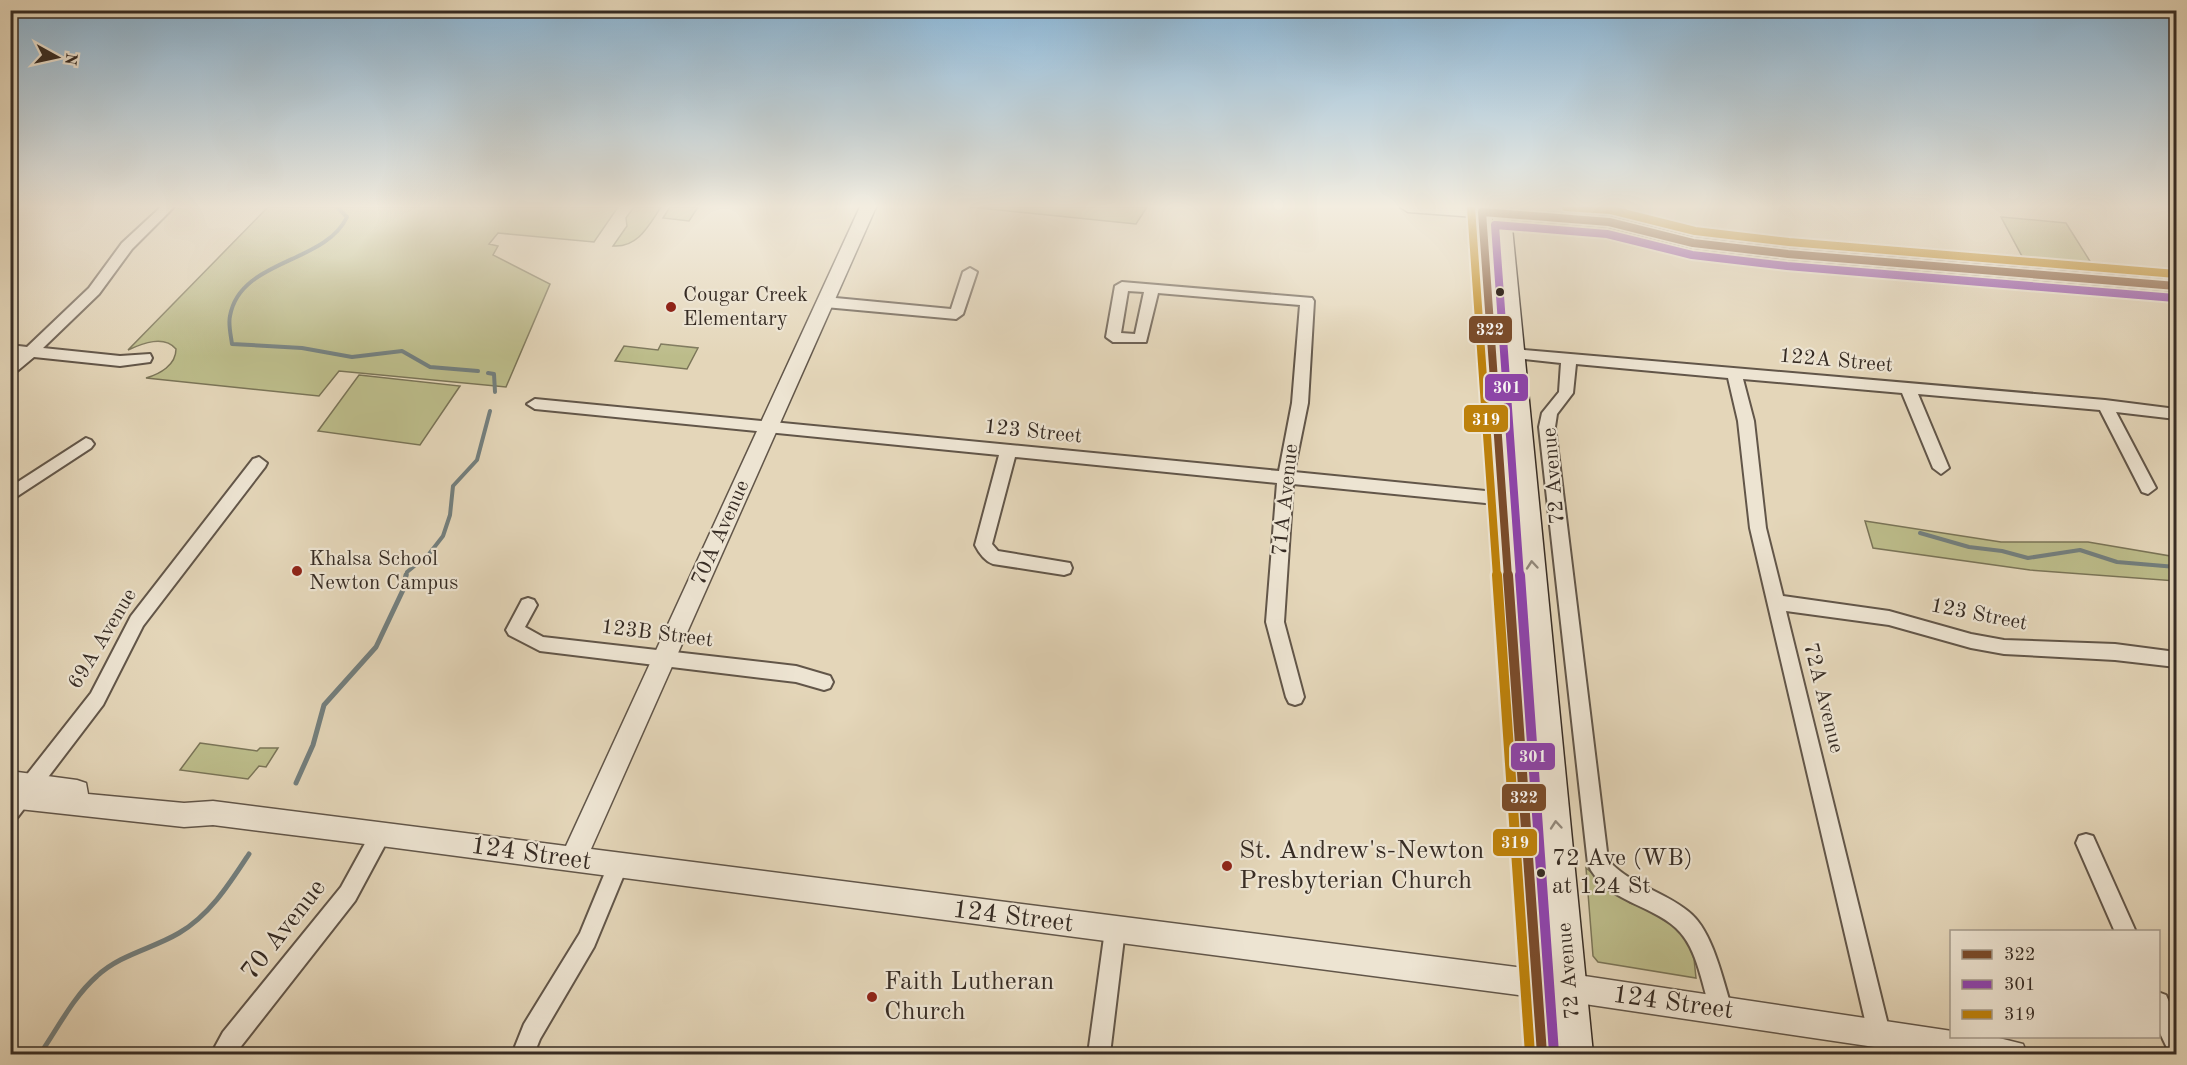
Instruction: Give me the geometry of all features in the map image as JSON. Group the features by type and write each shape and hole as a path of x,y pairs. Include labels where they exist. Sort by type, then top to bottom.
{"main road":[{"name":"72 Avenue","path":"1495,257 1514,500 1542,1054"},
{"name":"72 Avenue","path":"1514,500 1578,1054"}],"street":[{"path":"10,372 94,291 119,257"},
{"name":"70A Avenue","path":"573,860 846,257"},
{"path":"1821,257 2176,286"},
{"path":"825,302 956,314 970,272"},
{"name":"71A Avenue","path":"1152,289 1307,301 1300,403 1285,480 1275,622 1295,697"},
{"path":"10,350 120,361 145,358"},
{"name":"122A Street","path":"1502,353 2105,405 2176,414"},
{"name":"72 Avenue","path":"1569,358 1566,393 1550,413 1547,427 1598,864 1608,876 1684,921 1693,933 1721,1010"},
{"name":"72A Avenue","path":"1734,373 1746,422 1758,528 1879,1032"},
{"path":"1908,389 1941,468"},
{"name":"123 Street","path":"535,404 1285,480 1514,500"},
{"path":"2105,405 2148,488"},
{"path":"11,495 86,444"},
{"path":"1008,452 983,545 993,557 1064,568"},
{"name":"69A Avenue","path":"17,795 97,699 137,621 239,492 259,463"},
{"name":"123 Street","path":"1775,602 1889,618 2004,647 2115,652 2176,659"},
{"name":"123B Street","path":"528,605 515,630 540,644 796,674 824,682"},
{"name":"124 Street","path":"17,795 184,815 213,813 1571,988 1879,1032 2013,1054"},
{"name":"70 Avenue","path":"222,1054 348,894 381,834"},
{"path":"2086,843 2125,930"},
{"path":"523,1054 532,1032 587,940 618,865"},
{"path":"1099,1054 1115,930"},
{"path":"2160,1007 2176,1042"}],"green space":[{"path":"219,257 496,257 550,284 506,387 339,371 319,396 146,378 166,368 173,360 176,349 166,342 159,341 128,350"},
{"path":"2022,257 2087,257 2093,266 2024,260"},
{"path":"661,344 698,348 687,369 615,361 624,346 658,350"},
{"path":"359,375 460,386 420,445 318,431"},
{"path":"1865,521 2001,542 2088,542 2176,557 2176,581 2030,570 1873,548"},
{"path":"200,743 257,751 260,748 278,748 266,767 259,766 248,779 180,770"},
{"path":"1586,868 1630,903 1669,917 1686,938 1694,959 1696,978 1598,962 1593,956"}],"waterway":[{"path":"297,257 249,283 237,297 229,319 232,344 302,348 352,357 402,351 430,367 478,371"},
{"path":"488,373 494,374 495,392"},
{"path":"406,577 407,572 429,554 443,536 450,515 453,486 477,460 490,411"},
{"path":"1920,533 1969,547 2002,551 2028,558 2080,550 2117,562 2176,567"},
{"path":"296,783 313,745 324,705 376,647 403,590 406,575"},
{"path":"40,1054 88,984 116,962 169,939 190,926 219,898 249,854"}],"transit line":[{"name":"319","path":"1474,257 1530,1054"},
{"name":"322","path":"1485,257 1542,1054"},
{"name":"301","path":"1497,257 1554,1053"},
{"name":"301","path":"1707,257 1787,266 2175,298"},
{"name":"322","path":"1821,257 2176,286"},
{"name":"319","path":"1967,257 2176,274"}],"place":[{"name":"Cougar Creek Elementary","path":"671,307"},
{"name":"Khalsa School Newton Campus","path":"297,571"},
{"name":"St. Andrew's-Newton Presbyterian Church","path":"1227,866"},
{"name":"72 Ave (WB) at 124 St","path":"1541,873"},
{"name":"Faith Lutheran Church","path":"872,997"}]}
